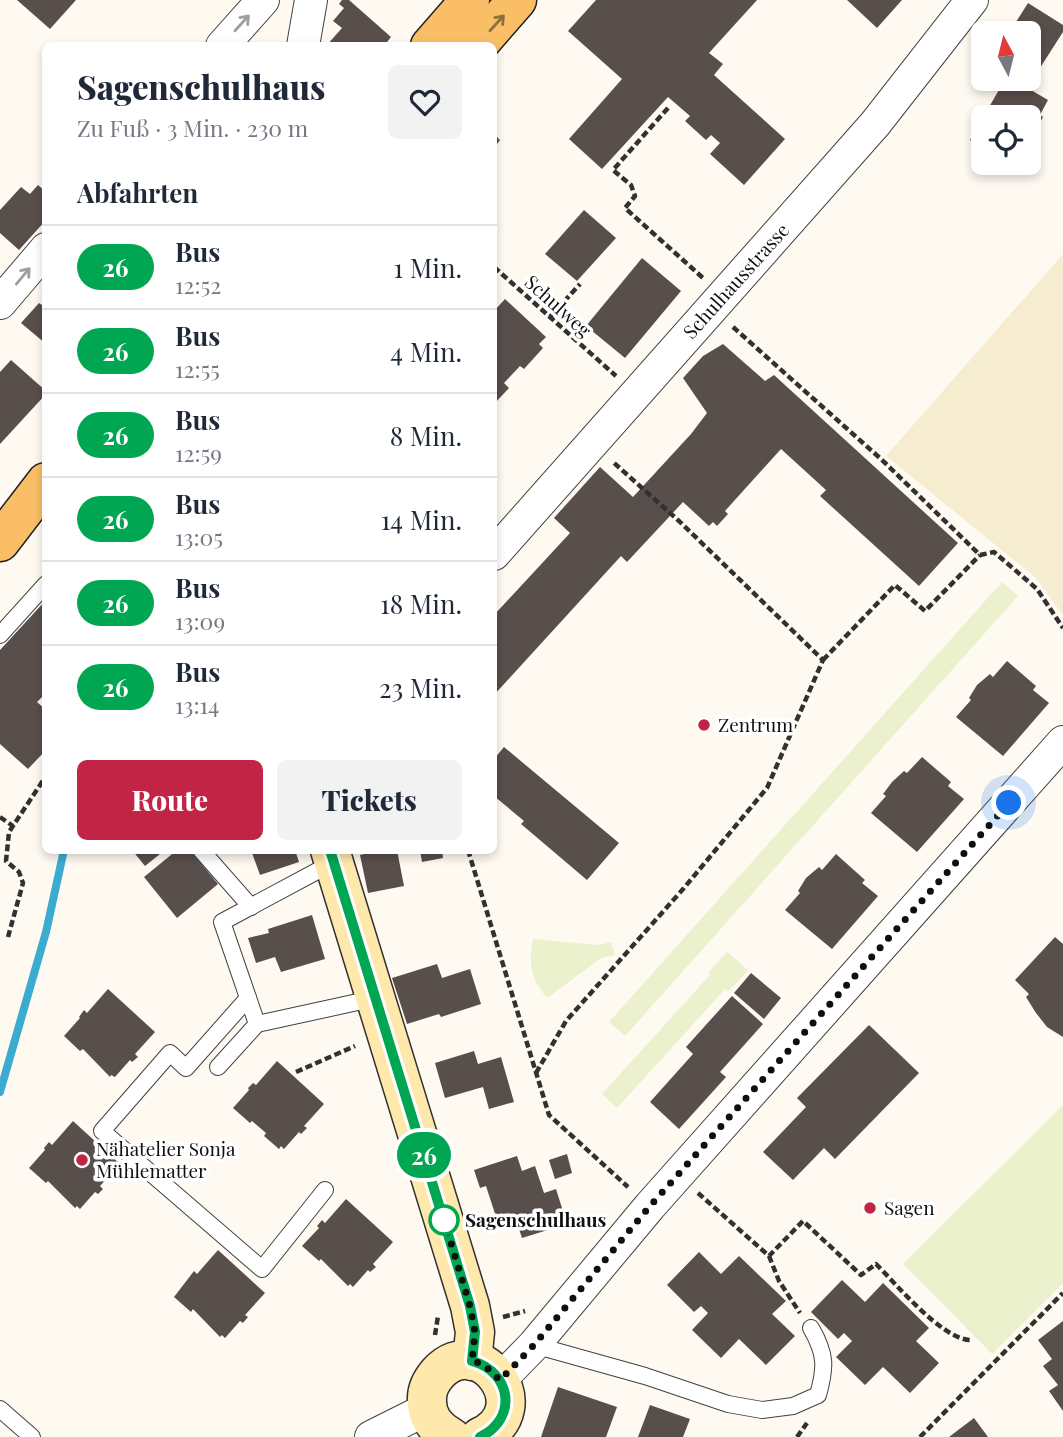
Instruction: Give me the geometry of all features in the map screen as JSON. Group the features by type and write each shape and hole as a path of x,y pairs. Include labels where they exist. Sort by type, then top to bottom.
{"main road":[{"path":"433,42 470,0"},
{"path":"480,42 517,0"},
{"path":"0,542 42,487"},
{"path":"0,561 42,525"},
{"path":"332,856 470,1306 486,1370 505,1393 505,1408 499,1422 489,1433 480,1437"},
{"path":"439,1423 427,1394 432,1380 443,1368 456,1362 486,1370"}],"street":[{"path":"226,42 263,0"},
{"path":"304,42 311,0"},
{"name":"Schulhausstrasse","path":"497,551 875,124 971,0"},
{"path":"0,303 42,254"},
{"path":"486,1370 534,1345 650,1206 1063,742"},
{"path":"371,1437 439,1423"}],"lane":[{"path":"0,635 42,588"},
{"path":"205,854 251,907"},
{"path":"257,1024 222,922 332,856"},
{"path":"248,998 186,1068 170,1053 102,1131 262,1269 326,1190"},
{"path":"218,1067 257,1024 376,998"},
{"path":"534,1345 645,1376 728,1404 762,1410 793,1406 818,1395 824,1372 820,1344 811,1328"},
{"path":"0,1409 32,1437"}],"path":[{"path":"668,108 613,170 634,190 635,196 625,208 694,270"},
{"name":"Schulweg","path":"497,270 605,366"},
{"path":"550,317 580,284"},
{"path":"727,322 881,459 980,555"},
{"path":"607,457 679,521 823,660"},
{"path":"536,1073 566,1021 684,888 767,788 823,660 895,585 925,611 980,555 995,552 1037,589 1063,628"},
{"path":"8,937 23,883 19,872 6,861 9,832 42,782"},
{"path":"0,817 13,826"},
{"path":"469,854 549,1115 637,1195"},
{"path":"296,1072 355,1046"},
{"path":"692,1188 769,1256 779,1281 811,1328"},
{"path":"769,1256 803,1221 861,1275 876,1264 942,1329 960,1340 970,1340"},
{"path":"920,1437 1063,1293"},
{"path":"497,1319 529,1309"},
{"path":"435,1335 439,1310"}],"shaded area":[{"path":"1063,254 1063,615 1035,577 886,456"}],"green space":[{"path":"1002,582 1018,596 625,1036 609,1022"},
{"path":"533,939 599,945 611,942 615,955 601,958 547,998 537,984 532,970"},
{"path":"727,952 748,970 729,991 725,989 617,1108 602,1094 710,975 708,973"},
{"path":"1063,1105 1063,1283 992,1354 903,1264"}],"building":[{"path":"17,0 76,0 50,29"},
{"path":"342,0 349,0 391,37 387,42 330,42 342,28 333,21 344,8 339,4"},
{"path":"596,0 757,0 709,53 723,64 714,75 785,139 744,185 710,154 720,143 711,135 706,140 685,121 690,116 668,97 602,169 569,139 622,79 568,31"},
{"path":"847,0 902,0 877,28"},
{"path":"1028,3 1063,25 1063,32 1041,66 1041,21 1017,21"},
{"path":"998,91 1033,91 1048,100 1041,113 1041,105 990,105"},
{"path":"38,185 42,188 42,224 19,250 0,233 0,210 21,187 30,194"},
{"path":"584,210 616,238 577,281 545,254"},
{"path":"642,258 681,291 625,358 586,326"},
{"path":"505,299 546,337 539,344 543,348 524,369 520,366 504,383 509,388 497,401 497,308"},
{"path":"39,303 42,305 42,341 21,323"},
{"path":"723,344 765,381 774,375 958,543 919,586 820,496 826,490 781,449 725,511 728,514 717,526 713,522 709,526 683,502 627,562 621,556 497,692 497,612 570,533 554,518 600,467 633,497 691,434 707,413 683,378 703,356"},
{"path":"11,360 42,387 42,398 0,444 0,372"},
{"path":"42,604 42,697 37,702 42,706 42,754 28,769 0,744 0,650"},
{"path":"1007,661 1036,686 1033,690 1049,703 1003,756 956,717 971,700 969,698 977,685 990,674 993,677"},
{"path":"504,747 619,843 587,880 521,824 524,821 497,798 497,755"},
{"path":"922,757 951,782 948,786 964,799 917,852 871,813 886,796 883,794 892,782 904,771 907,773"},
{"path":"135,854 160,854 145,866"},
{"path":"172,854 193,854 218,884 177,918 144,877"},
{"path":"252,854 296,854 299,862 260,875"},
{"path":"398,854 404,886 368,893 360,855"},
{"path":"421,854 442,854 443,858 422,862"},
{"path":"836,854 865,880 862,883 878,896 832,949 785,910 800,893 798,891 806,878 819,867 822,870"},
{"path":"312,915 325,959 281,972 275,957 256,963 248,938 269,933 268,929"},
{"path":"1055,937 1063,944 1063,1037 1047,1027 1026,997 1029,994 1015,980"},
{"path":"437,964 442,978 470,969 481,1004 441,1017 439,1014 407,1024 392,978"},
{"path":"751,973 781,998 764,1019 734,993"},
{"path":"108,989 155,1032 135,1054 138,1057 132,1062 130,1060 115,1077 110,1077 83,1049 80,1051 64,1036 84,1010 87,1013"},
{"path":"732,996 763,1024 720,1072 726,1077 679,1129 650,1102 693,1054 686,1047"},
{"path":"869,1025 919,1073 835,1159 824,1148 793,1180 763,1152 806,1107 797,1098"},
{"path":"474,1051 478,1064 501,1057 514,1102 489,1109 483,1087 445,1098 435,1063"},
{"path":"277,1061 324,1104 304,1126 307,1128 301,1134 299,1132 284,1149 281,1146 279,1149 264,1136 266,1133 233,1108 248,1088 253,1083 256,1085"},
{"path":"73,1121 120,1164 100,1186 103,1189 98,1194 95,1192 80,1209 77,1206 75,1208 48,1181 46,1183 29,1168 49,1142 52,1145"},
{"path":"567,1154 572,1173 555,1179 549,1160"},
{"path":"517,1156 522,1171 535,1166 544,1193 556,1189 567,1224 522,1238 516,1220 499,1226 486,1186 480,1188 474,1170"},
{"path":"346,1199 393,1242 373,1264 376,1267 370,1272 368,1270 353,1287 350,1284 348,1286 321,1259 319,1261 302,1246 319,1228 317,1226 322,1220 325,1223"},
{"path":"218,1250 265,1293 245,1315 248,1317 243,1323 240,1321 225,1338 222,1335 220,1337 193,1309 191,1312 174,1297 194,1271 197,1274"},
{"path":"699,1252 721,1274 739,1256 786,1301 772,1314 795,1336 766,1365 739,1339 721,1358 692,1330 708,1313 701,1306 694,1312 667,1285"},
{"path":"842,1280 865,1302 883,1283 929,1328 916,1341 939,1363 910,1393 883,1367 865,1385 836,1357 852,1341 844,1333 838,1339 811,1312"},
{"path":"1063,1321 1063,1411 1049,1391 1058,1385 1043,1366 1052,1359 1038,1340"},
{"path":"558,1387 617,1407 606,1437 541,1437"},
{"path":"650,1405 690,1419 683,1437 638,1437"},
{"path":"974,1418 988,1437 949,1437"}],"waterway":[{"path":"0,1092 46,932 63,854"}],"bus line":[{"name":"26","path":"331,854 470,1306 475,1332 472,1361 493,1371 505,1393 505,1408 499,1422 489,1433 480,1437"}],"place":[{"name":"Zentrum","path":"704,725"},
{"name":"Nähatelier Sonja Mühlematter","path":"82,1160"},
{"name":"Sagen","path":"870,1208"},
{"name":"Sagenschulhaus","path":"444,1220"}],"route":[{"path":"444,1220 470,1306 475,1332 472,1361 483,1364 500,1380 534,1345 650,1206 1009,803"}]}
